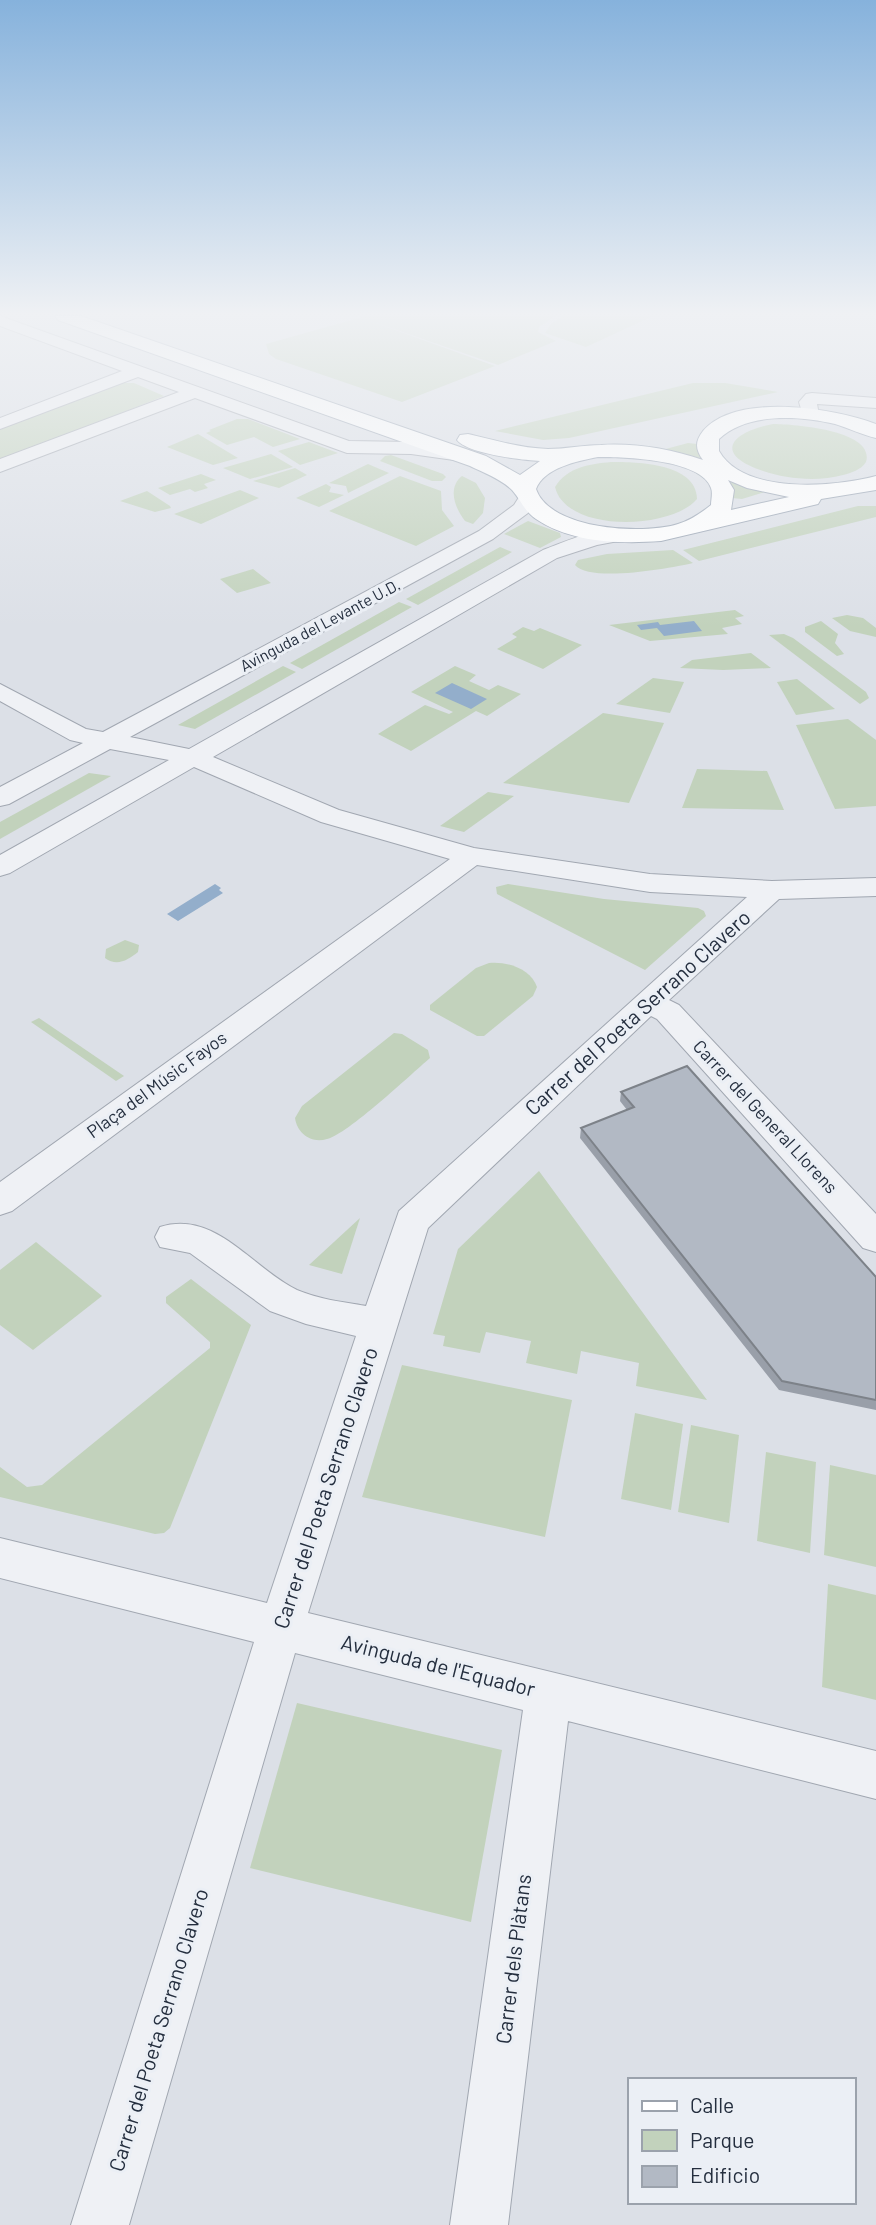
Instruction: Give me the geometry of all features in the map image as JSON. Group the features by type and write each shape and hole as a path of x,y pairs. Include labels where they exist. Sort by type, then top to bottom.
{"main road":[{"path":"361,420 461,455 513,480 542,513 565,524 622,535 647,535 692,527 876,483"},
{"path":"409,420 483,445 537,456 616,450 653,453 686,461 711,474 724,490 722,507 705,521 692,527"},
{"path":"689,430 735,420"},
{"path":"741,420 721,427 709,438 708,450 717,464 750,481 781,488 876,491"},
{"path":"837,420 876,432"},
{"path":"526,494 533,473 557,459 663,435"}],"street":[{"path":"0,466 119,420"},
{"path":"272,420 347,447 411,448 461,455"},
{"name":"Avinguda del Levante U.D.","path":"0,798 486,535 521,509 526,494"},
{"path":"0,867 201,762 550,554 594,538 622,535"},
{"path":"0,691 79,735 201,762 330,816 472,856 650,883 772,890 876,887"},
{"name":"Plaça del Músic Fayos","path":"0,1201 472,856"},
{"name":"Carrer del Poeta Serrano Clavero","path":"100,2225 281,1626 407,1233 419,1212 772,890"},
{"name":"Carrer del General Llorens","path":"649,1002 668,1012 876,1238"},
{"path":"173,1237 199,1240 261,1287 285,1301 379,1324"},
{"name":"Avinguda de l'Equador","path":"0,1558 876,1775"},
{"name":"Carrer dels Plàtans","path":"479,2225 548,1694"}],"green space":[{"path":"20,420 105,420 0,462 0,427"},
{"path":"235,420 250,420 300,439 273,447 254,437 227,445 206,433 211,431 209,430"},
{"path":"541,420 652,420 569,438 543,440 495,431"},
{"path":"773,424 812,427 845,435 858,442 865,451 866,462 859,469 843,475 802,479 763,471 737,458 733,444 738,438 747,432"},
{"path":"198,434 238,458 213,465 167,447"},
{"path":"309,442 338,453 300,465 278,451"},
{"path":"688,443 697,444 768,491 742,499 732,498 662,450"},
{"path":"271,454 293,467 250,479 223,468"},
{"path":"391,455 446,477 442,481 432,481 380,461"},
{"path":"611,462 650,464 676,471 694,487 697,499 684,509 665,517 620,522 578,513 563,502 555,487 566,475 587,466"},
{"path":"368,464 389,473 348,493 346,486 329,483"},
{"path":"295,468 307,475 279,488 253,481"},
{"path":"201,474 216,480 204,484 208,488 195,492 190,489 170,495 158,488"},
{"path":"400,476 441,491 442,510 454,526 416,546 329,511"},
{"path":"462,476 476,483 485,498 483,513 473,524 465,521 454,498 455,486"},
{"path":"326,484 331,487 329,492 344,495 319,507 296,498"},
{"path":"240,490 259,498 201,524 174,514"},
{"path":"147,491 171,508 155,512 120,501"},
{"path":"858,506 876,506 876,517 699,561 683,550"},
{"path":"528,521 560,533 561,537 540,548 504,534"},
{"path":"500,547 512,552 418,605 406,599"},
{"path":"673,550 693,563 613,574 583,570 575,565 578,560 607,554"},
{"path":"253,569 271,583 237,593 220,579"},
{"path":"399,602 412,607 302,669 290,663"},
{"path":"735,610 744,616 735,618 742,624 722,628 728,634 650,641 609,625"},
{"path":"847,615 863,618 876,628 876,637 850,631 832,618"},
{"path":"821,621 838,634 835,643 844,654 837,656 805,632 805,627"},
{"path":"523,627 534,631 540,628 582,645 543,669 497,649 517,637 512,634"},
{"path":"784,634 866,692 869,698 860,704 769,635"},
{"path":"751,653 771,668 680,668 692,660"},
{"path":"283,666 296,672 195,729 178,725"},
{"path":"455,666 476,675 469,681 489,690 498,685 521,694 487,716 476,711 411,751 378,734 425,705 449,714 453,712 411,692"},
{"path":"653,678 684,682 670,713 616,704"},
{"path":"797,679 835,709 796,715 777,682"},
{"path":"603,713 664,723 629,803 503,783"},
{"path":"848,719 876,740 876,806 835,809 796,725"},
{"path":"697,769 767,771 784,810 682,808"},
{"path":"89,773 111,776 0,839 0,822"},
{"path":"488,792 514,796 464,832 440,826"},
{"path":"508,884 604,899 698,908 704,911 706,916 645,970 497,894 496,887"},
{"path":"125,940 139,945 138,952 118,962 105,958 106,949"},
{"path":"489,963 511,965 530,975 537,987 533,996 484,1036 477,1036 430,1010 430,1005 476,968"},
{"path":"39,1018 124,1076 116,1081 31,1022"},
{"path":"394,1033 402,1034 428,1050 430,1058 364,1116 337,1135 316,1140 302,1133 295,1118 302,1106"},
{"path":"539,1171 707,1400 636,1386 639,1363 581,1351 577,1374 526,1363 531,1341 486,1332 480,1353 443,1346 445,1336 433,1334 458,1249"},
{"path":"360,1218 342,1274 309,1265"},
{"path":"36,1242 102,1296 33,1350 0,1325 0,1270"},
{"path":"191,1279 251,1325 170,1528 164,1533 155,1534 0,1497 0,1467 27,1487 42,1485 210,1348 210,1342 166,1303 166,1297"},
{"path":"402,1365 572,1400 545,1537 362,1497"},
{"path":"635,1413 683,1424 671,1510 621,1499"},
{"path":"691,1425 739,1435 729,1523 678,1512"},
{"path":"766,1452 816,1462 810,1553 757,1541"},
{"path":"830,1465 876,1475 876,1567 824,1555"},
{"path":"828,1584 876,1595 876,1700 822,1687"},
{"path":"297,1703 502,1750 471,1922 250,1868"}],"water":[{"path":"694,621 702,631 664,636 657,628 641,630 637,625 658,622 660,625"},
{"path":"452,683 487,699 471,709 435,693"},
{"path":"215,884 223,893 178,921 167,914"}],"building":[{"path":"687,1066 876,1277 876,1400 782,1381 581,1128 634,1107 621,1092"}]}
